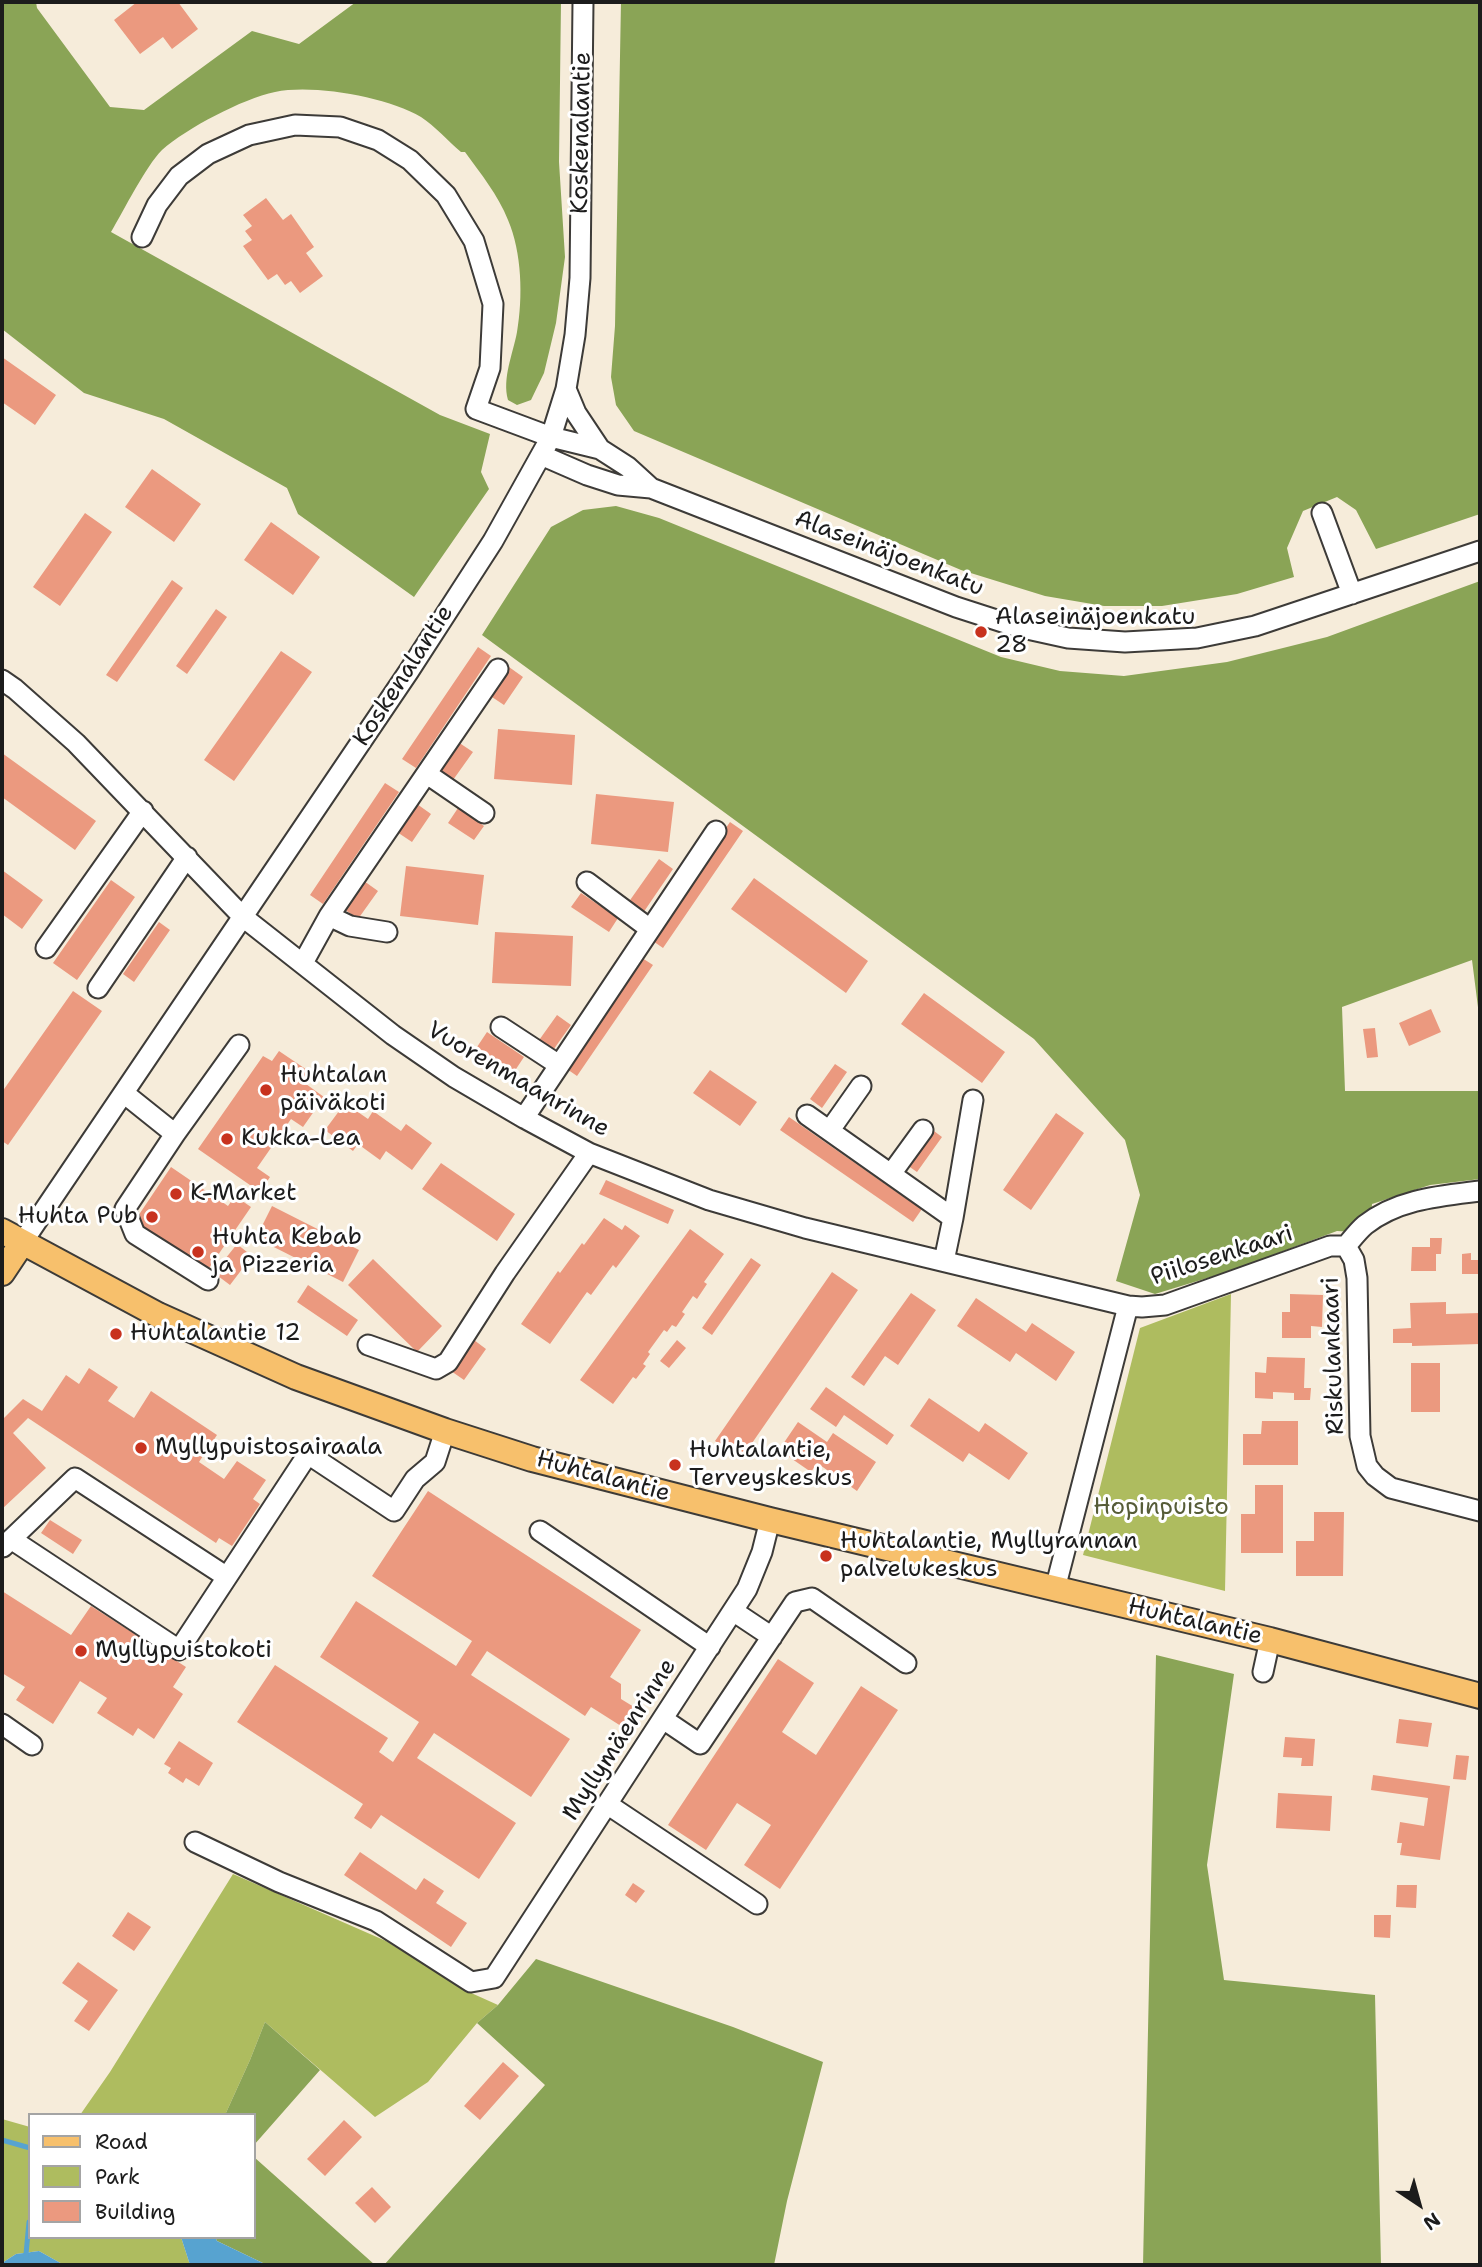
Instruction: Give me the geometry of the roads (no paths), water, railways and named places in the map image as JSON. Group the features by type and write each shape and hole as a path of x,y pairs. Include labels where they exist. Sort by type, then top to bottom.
{"main road":[{"name":"Koskenalantie","path":"2,1273 12,1237"},
{"name":"Huhtalantie","path":"12,1237 158,1315 296,1377 445,1431 545,1462 770,1520 1270,1640 1480,1696"}],"street":[{"name":"Koskenalantie","path":"12,1237 125,1094 409,671 493,541 551,437 566,389 575,335 580,278 583,2"},
{"name":"Alaseinäjoenkatu","path":"142,237 157,205 179,176 208,154 249,135 295,125 340,127 378,140 410,160 446,195 474,241 493,304 490,368 477,409 551,437 600,449 628,467 651,488"},
{"name":"Alaseinäjoenkatu","path":"566,389 576,413 600,449"},
{"name":"Alaseinäjoenkatu","path":"541,455 618,485 651,488 956,607 1018,627 1068,638 1125,642 1197,638 1255,626 1480,551"},
{"path":"1322,513 1352,594"},
{"path":"303,963 329,916 498,669"},
{"name":"Vuorenmaanrinne","path":"2,680 76,743 243,916 393,1035 454,1077 524,1118 589,1153 709,1200 805,1228 1128,1306"},
{"path":"427,774 484,813"},
{"path":"46,948 143,811"},
{"path":"524,1118 716,831"},
{"path":"98,988 187,857"},
{"path":"587,882 650,929"},
{"path":"329,916 350,926 387,932"},
{"path":"501,1027 559,1065"},
{"path":"208,1280 135,1234 125,1209 175,1133 239,1045"},
{"path":"830,1130 861,1086"},
{"path":"125,1094 175,1133"},
{"path":"944,1261 973,1100"},
{"path":"807,1115 953,1218"},
{"path":"891,1174 923,1130"},
{"path":"368,1345 436,1369 448,1362 505,1273 589,1153"},
{"path":"1346,1245 1363,1226 1393,1208 1436,1196 1480,1191"},
{"name":"Piilosenkaari","path":"1055,1589 1128,1306 1165,1305 1329,1246 1346,1245"},
{"name":"Riskulankaari","path":"1346,1245 1354,1260 1357,1278 1360,1436 1367,1466 1391,1488 1480,1511"},
{"path":"227,1577 75,1478 6,1544 179,1650 308,1454 394,1511 415,1479 435,1462 445,1431"},
{"name":"Myllymäenrinne","path":"195,1842 279,1882 376,1921 471,1982 494,1978 747,1589 758,1563 770,1520"},
{"path":"540,1531 710,1647"},
{"path":"663,1719 700,1744 795,1602 812,1598 906,1663"},
{"path":"733,1611 772,1637"},
{"path":"1263,1672 1270,1640"},
{"path":"2,1724 32,1745"},
{"path":"607,1804 757,1904"}],"water":[{"path":"182,2239 216,2239 267,2265 190,2265"},
{"path":"39,2251 64,2265 2,2265 16,2254"}],"waterway":[{"path":"2,2140 28,2147"},
{"path":"25,2265 28,2233"}],"place":[{"name":"Alaseinäjoenkatu 28","path":"981,632"},
{"name":"Huhtalan päiväkoti","path":"266,1090"},
{"name":"Kukka-Lea","path":"227,1139"},
{"name":"K-Market","path":"176,1194"},
{"name":"Huhta Pub","path":"152,1217"},
{"name":"Huhta Kebab ja Pizzeria","path":"198,1252"},
{"name":"Huhtalantie 12","path":"116,1334"},
{"name":"Myllypuistosairaala","path":"141,1448"},
{"name":"Huhtalantie, Terveyskeskus","path":"675,1465"},
{"name":"Huhtalantie, Myllyrannan palvelukeskus","path":"826,1556"},
{"name":"Myllypuistokoti","path":"81,1651"}],"park label":[{"name":"Hopinpuisto","path":"1161,1508"}]}
